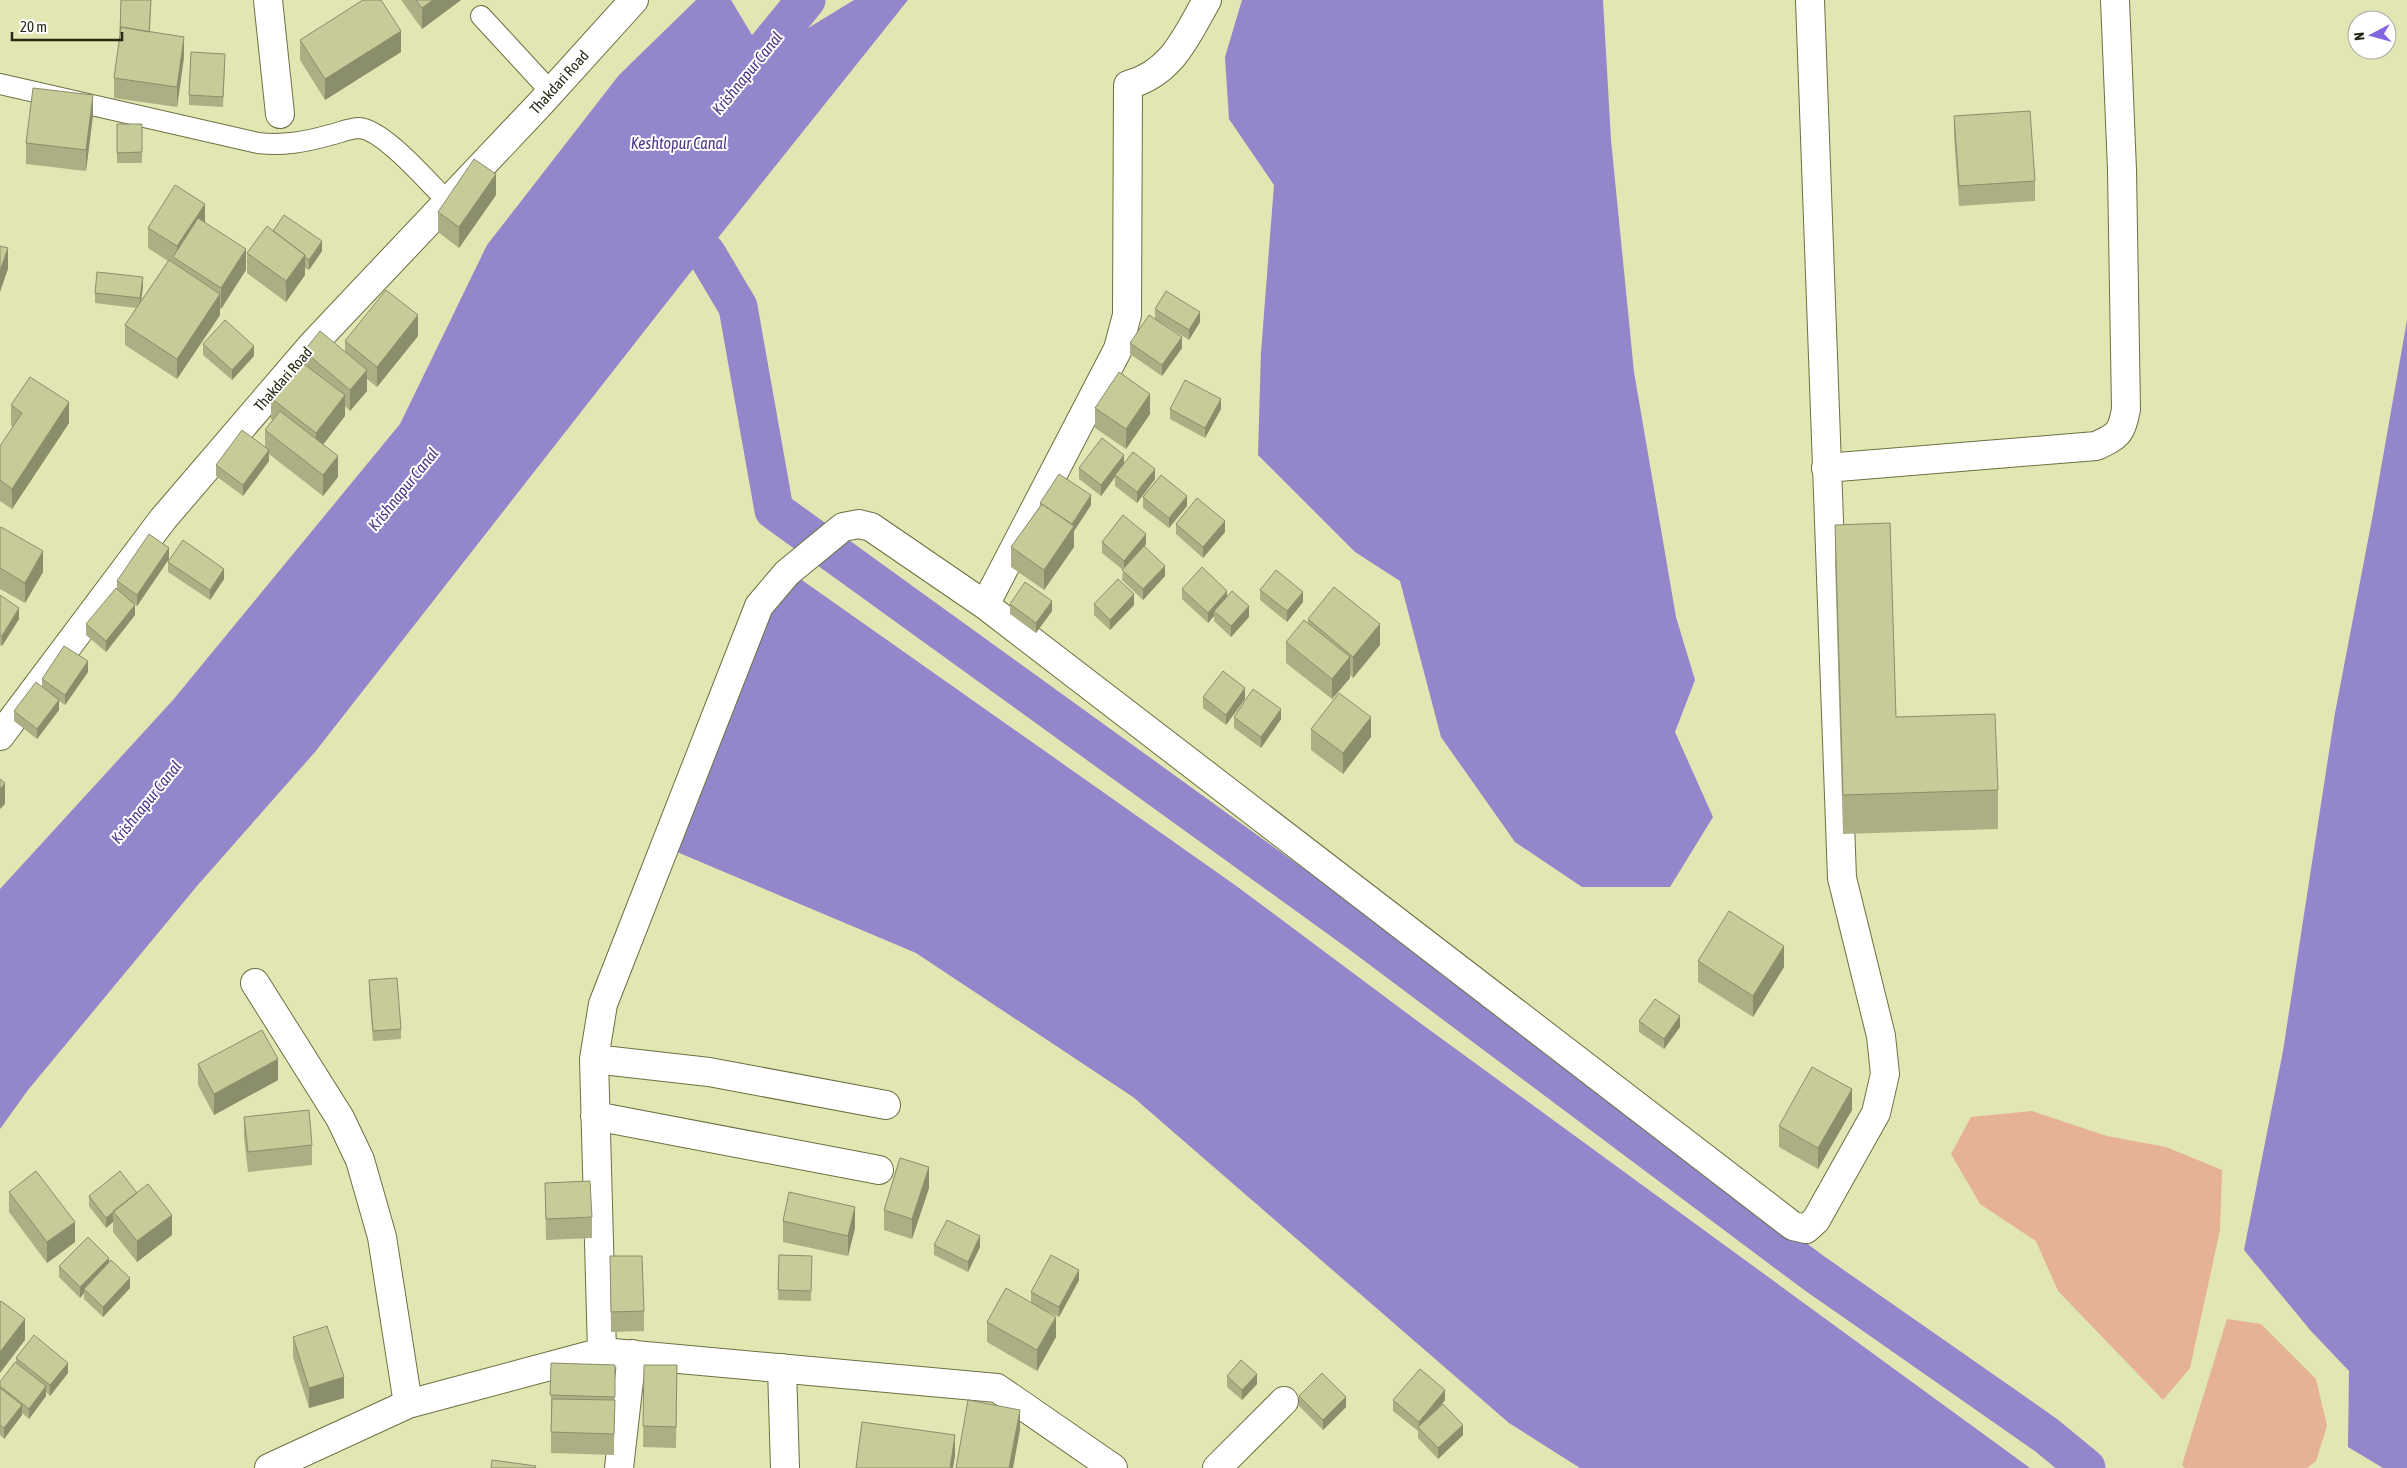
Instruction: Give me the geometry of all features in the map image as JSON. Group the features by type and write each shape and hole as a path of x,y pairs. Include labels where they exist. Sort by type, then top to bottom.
{"street":[{"path":"268,0 280,114"},
{"name":"Thakdari Road","path":"0,736 163,519 313,344 551,92 634,0"},
{"path":"985,605 1118,349 1127,307 1128,85 1145,81 1160,71 1177,52 1208,0"},
{"path":"602,1352 594,1059 603,1004 759,606 787,573 843,527 859,524 871,527 985,605 1793,1226 1806,1229 1816,1220 1876,1113 1885,1074 1881,1036 1842,878 1810,0"},
{"path":"1826,468 2096,446 2113,438 2123,428 2126,408 2122,180 2115,0"},
{"path":"255,984 340,1118 360,1160 382,1237 408,1404"},
{"path":"594,1059 709,1072 886,1105"},
{"path":"595,1116 878,1170"},
{"path":"269,1468 408,1404 602,1352 997,1388 1113,1468"},
{"path":"619,1468 632,1354"},
{"path":"782,1368 785,1468"},
{"path":"1217,1468 1284,1401"}],"lane":[{"path":"481,16 551,92"},
{"path":"0,84 278,146 302,143 358,128 370,130 385,140 447,201"}],"shaded area":[{"path":"2032,1111 2107,1136 2166,1147 2222,1170 2220,1230 2190,1368 2163,1400 2058,1291 2036,1241 1980,1204 1951,1154 1971,1117"},
{"path":"2227,1319 2261,1324 2316,1379 2327,1426 2316,1461 2307,1468 2185,1468 2182,1465"}],"water":[{"name":"Keshtopur Canal","path":"696,0 731,0 764,55 854,0 908,0 682,283 315,752 197,886 28,1090 0,1129 0,889 173,700 400,424 487,245 619,75"},
{"path":"1242,0 1603,0 1611,140 1634,372 1676,617 1695,680 1675,732 1713,817 1670,887 1582,887 1515,842 1441,737 1400,581 1355,552 1258,455 1261,352 1274,185 1229,119 1225,57"},
{"path":"2407,320 2407,1468 2383,1468 2348,1447 2349,1371 2311,1331 2244,1250 2283,1051 2335,713 2373,514"},
{"path":"799,578 1235,885 1416,1020 2030,1468 1580,1468 1509,1423 1133,1097 916,953 677,852 766,611"}],"building":[{"path":"121,0 151,0 149,32 121,27 120,33"},
{"path":"363,0 381,0 401,31 325,79 300,40"},
{"path":"416,0 433,0 422,8"},
{"path":"121,27 184,37 177,87 114,78"},
{"path":"191,52 225,54 223,97 189,95"},
{"path":"33,88 93,95 86,150 26,143"},
{"path":"2030,111 2035,181 1959,186 1954,116"},
{"path":"117,124 142,124 142,152 117,153"},
{"path":"474,159 496,174 459,227 438,212"},
{"path":"175,185 205,204 177,246 148,228"},
{"path":"284,215 322,241 309,260 273,231"},
{"path":"198,218 246,249 221,288 173,257"},
{"path":"267,226 305,255 286,281 247,253"},
{"path":"0,246 8,248 0,271"},
{"path":"169,260 220,294 177,359 125,325"},
{"path":"97,272 143,277 140,298 95,293"},
{"path":"386,290 418,315 377,367 345,341"},
{"path":"1166,291 1200,312 1189,330 1155,309"},
{"path":"1149,315 1182,337 1162,365 1130,343"},
{"path":"225,320 254,346 232,370 203,344"},
{"path":"320,331 367,370 350,390 304,351"},
{"path":"300,361 345,395 316,433 271,398"},
{"path":"1119,372 1150,394 1126,429 1095,408"},
{"path":"30,377 69,402 12,489 0,480 0,446 22,413 11,405"},
{"path":"1185,380 1221,399 1205,428 1170,409"},
{"path":"280,411 338,456 323,475 265,430"},
{"path":"242,430 269,450 243,485 216,465"},
{"path":"1102,438 1124,455 1101,485 1079,468"},
{"path":"1133,452 1155,469 1137,492 1115,475"},
{"path":"1059,474 1091,495 1072,524 1040,503"},
{"path":"1161,475 1187,496 1169,518 1143,497"},
{"path":"1197,498 1225,521 1203,547 1176,524"},
{"path":"1042,504 1074,526 1044,570 1011,547"},
{"path":"1123,515 1146,534 1124,561 1102,542"},
{"path":"1890,523 1896,717 1995,714 1998,790 1843,795 1835,525"},
{"path":"1,527 43,551 25,583 0,568"},
{"path":"149,534 169,548 137,595 117,581"},
{"path":"183,540 224,569 210,590 168,562"},
{"path":"1144,546 1165,566 1143,589 1122,570"},
{"path":"1202,567 1227,591 1208,613 1182,589"},
{"path":"1276,570 1303,592 1287,611 1260,590"},
{"path":"1118,579 1134,594 1110,620 1094,604"},
{"path":"1025,582 1052,601 1036,623 1010,604"},
{"path":"1334,587 1380,624 1353,657 1308,619"},
{"path":"116,588 135,605 106,641 86,624"},
{"path":"1232,591 1249,606 1231,626 1214,611"},
{"path":"0,595 19,608 2,636 0,635"},
{"path":"1304,620 1350,657 1332,679 1286,642"},
{"path":"64,646 88,661 65,695 42,679"},
{"path":"1223,671 1245,688 1226,715 1203,697"},
{"path":"36,682 59,700 37,729 14,711"},
{"path":"1253,689 1281,709 1261,737 1234,717"},
{"path":"1339,693 1371,717 1343,753 1311,729"},
{"path":"0,779 5,783 0,789"},
{"path":"1729,911 1784,946 1753,996 1698,961"},
{"path":"397,978 401,1029 373,1031 369,980"},
{"path":"1655,999 1680,1016 1664,1039 1639,1021"},
{"path":"262,1030 278,1059 214,1094 198,1064"},
{"path":"1812,1067 1852,1089 1818,1148 1779,1126"},
{"path":"309,1110 312,1145 248,1152 244,1117"},
{"path":"900,1158 929,1167 912,1219 884,1210"},
{"path":"36,1171 75,1222 47,1242 9,1192"},
{"path":"120,1171 137,1193 106,1218 89,1196"},
{"path":"590,1181 592,1217 546,1219 545,1183"},
{"path":"148,1184 172,1215 137,1241 113,1211"},
{"path":"789,1192 855,1207 848,1236 783,1221"},
{"path":"947,1220 980,1236 968,1262 934,1245"},
{"path":"88,1237 109,1258 80,1287 59,1266"},
{"path":"779,1255 812,1256 811,1291 778,1290"},
{"path":"1051,1255 1079,1270 1059,1307 1031,1292"},
{"path":"610,1256 642,1256 644,1311 611,1312"},
{"path":"111,1260 130,1278 103,1307 84,1289"},
{"path":"1006,1288 1056,1317 1037,1350 987,1322"},
{"path":"0,1302 25,1319 0,1352"},
{"path":"327,1326 344,1377 309,1388 293,1337"},
{"path":"34,1335 68,1363 50,1385 16,1358"},
{"path":"1241,1360 1257,1374 1242,1390 1227,1376"},
{"path":"15,1362 46,1386 29,1409 0,1386 0,1382"},
{"path":"551,1363 615,1365 615,1397 550,1395"},
{"path":"644,1365 677,1365 676,1427 643,1426"},
{"path":"1420,1369 1445,1390 1419,1422 1393,1400"},
{"path":"1322,1373 1346,1397 1323,1420 1299,1396"},
{"path":"0,1388 22,1405 4,1428 0,1425"},
{"path":"552,1399 615,1400 614,1434 551,1432"},
{"path":"968,1400 1020,1410 1009,1468 956,1468"},
{"path":"1443,1404 1463,1425 1438,1448 1418,1427"},
{"path":"862,1422 955,1435 950,1468 856,1468"},
{"path":"492,1460 536,1466 535,1468 491,1468"}],"waterway":[{"name":"Krishnapur Canal","path":"729,94 806,0"},
{"path":"706,253 738,307 774,510 1361,934 1814,1273 2046,1435 2086,1468"}]}
